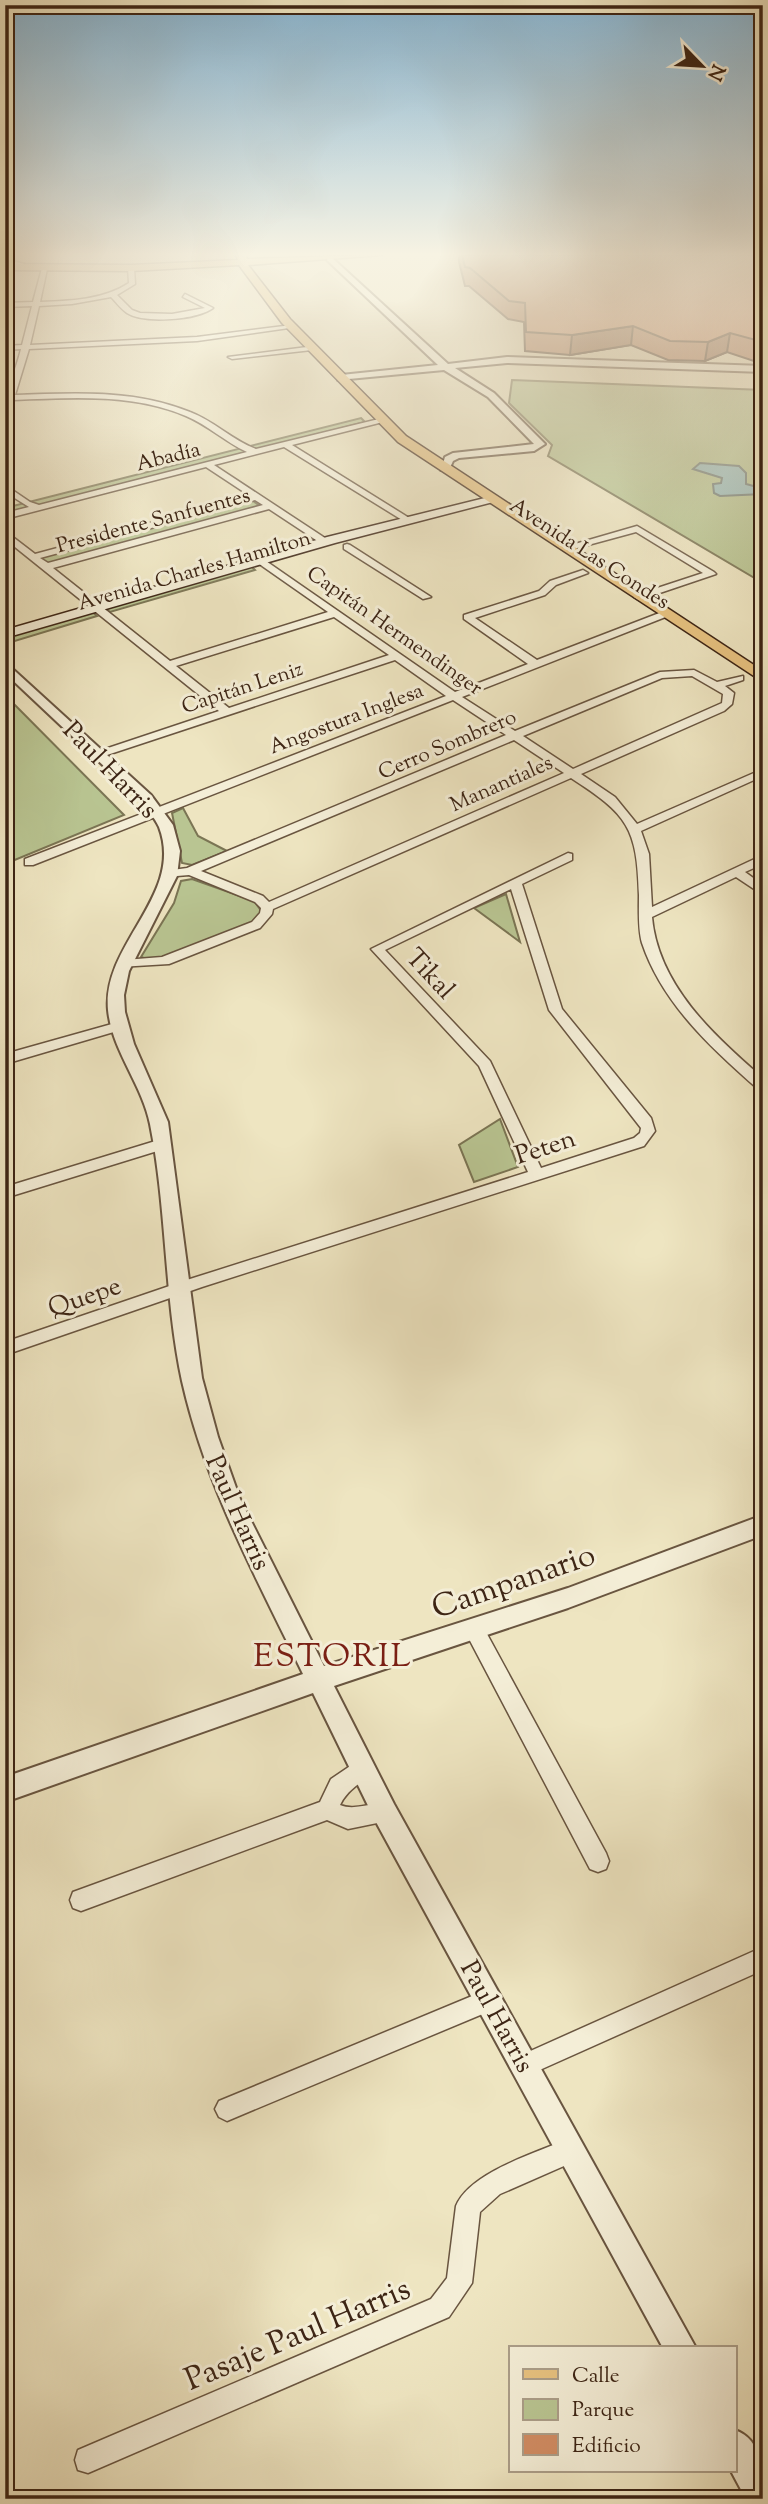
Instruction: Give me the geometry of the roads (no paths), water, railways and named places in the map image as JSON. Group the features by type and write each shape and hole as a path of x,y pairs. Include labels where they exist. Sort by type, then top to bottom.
{"main road":[{"name":"Avenida Las Condes","path":"335,372 424,464 476,503 583,573 763,678"},
{"name":"Avenida Las Condes","path":"402,439 639,597 658,616 763,694"},
{"name":"Avenida Charles Hamilton","path":"5,634 328,541 493,499"},
{"name":"Avenida Charles Hamilton","path":"5,646 347,547 391,526"},
{"path":"328,541 347,547"}],"street":[{"path":"5,409 17,372"},
{"path":"341,378 394,372"},
{"path":"445,468 449,459 457,455 534,448 540,444 496,399 454,372"},
{"path":"9,398 87,396 149,401 189,414 255,452"},
{"name":"Abadía","path":"5,516 285,444 377,416"},
{"name":"Abadía","path":"5,505 243,445 377,416"},
{"path":"285,444 410,521"},
{"path":"207,464 328,541"},
{"path":"5,488 23,501 38,507"},
{"name":"Presidente Sanfuentes","path":"33,557 256,497"},
{"name":"Presidente Sanfuentes","path":"45,567 270,506"},
{"path":"566,548 636,529 711,574 639,597"},
{"path":"5,534 228,712"},
{"path":"347,547 426,597"},
{"name":"Capitán Hermendinger","path":"260,561 274,568 454,696 611,799 636,828 644,852 648,943 674,989 711,1041 763,1086"},
{"path":"535,664 467,618 542,593 553,583 583,573"},
{"path":"169,665 336,613"},
{"name":"Angostura Inglesa","path":"29,862 658,616"},
{"name":"Capitán Leniz","path":"100,754 397,656"},
{"name":"Paul Harris","path":"5,666 158,812 170,848 169,874 158,909 124,964 116,995 119,1026 153,1101 162,1144 179,1289 196,1397 218,1470 239,1522 385,1813 679,2346"},
{"name":"Cerro Sombrero","path":"169,874 190,871 666,673 694,673 719,685"},
{"path":"719,685 739,678"},
{"name":"Manantiales","path":"124,964 164,961 256,925 266,914 267,907 724,707 729,701 729,693 719,685"},
{"path":"636,828 763,772"},
{"name":"Tikal","path":"537,1174 485,1064 377,950 568,858"},
{"path":"646,915 763,859"},
{"path":"190,871 259,900 267,907"},
{"path":"736,871 763,891"},
{"name":"Peten","path":"179,1289 639,1142 646,1136 648,1129 556,1010 514,882"},
{"path":"5,1059 119,1026"},
{"path":"5,1193 162,1144"},
{"name":"Quepe","path":"5,1349 179,1289"},
{"name":"Campanario","path":"5,1790 320,1679 568,1598 763,1525"},
{"path":"474,1629 598,1861"},
{"path":"327,1810 338,1786 362,1768"},
{"path":"81,1900 327,1810 348,1819 385,1813"},
{"path":"524,2065 763,1958"},
{"path":"227,2109 489,2000"},
{"name":"Pasaje Paul Harris","path":"88,2460 440,2308 458,2283 468,2206 491,2185 571,2150"},
{"path":"736,2448 763,2496"}],"water":[{"path":"700,463 739,466 746,473 746,484 757,487 763,494 720,496 714,493 713,484 721,483 722,478 693,469"}],"district":[{"name":"ESTORIL","path":"333,1654"}]}
